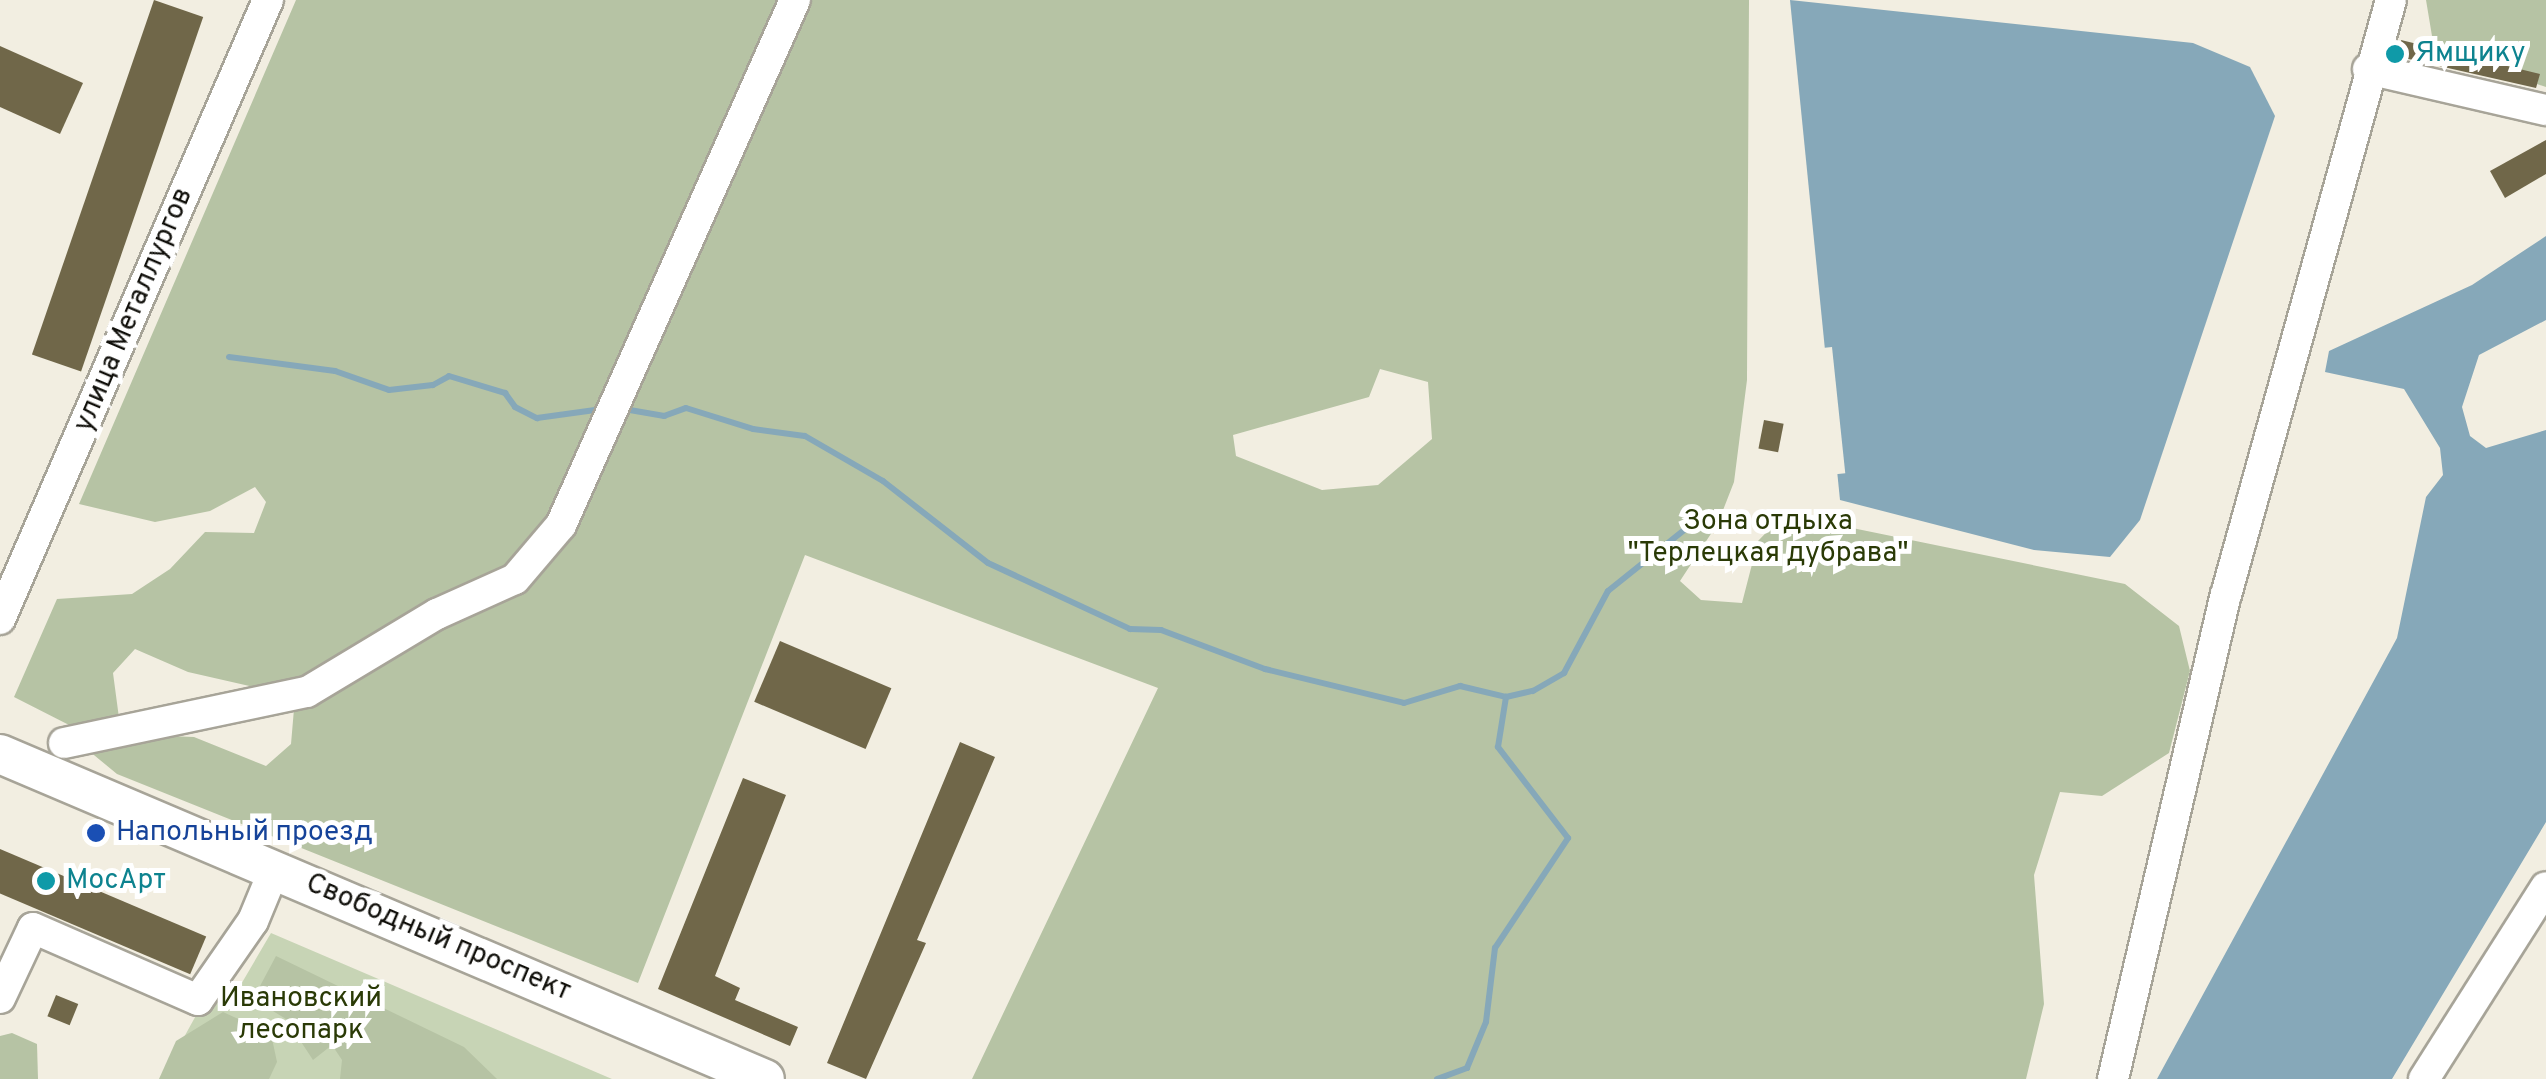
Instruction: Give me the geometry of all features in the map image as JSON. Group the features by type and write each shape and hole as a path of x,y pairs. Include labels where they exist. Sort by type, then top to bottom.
{"main road":[{"name":"Свободный проспект","path":"0,754 765,1079"}],"street":[{"name":"улица Металлургов","path":"0,619 268,0"},
{"path":"64,742 307,692 438,614 515,579 561,525 796,0"},
{"path":"2113,1079 2226,594 2368,70 2391,0"},
{"path":"2368,70 2546,110"},
{"path":"0,998 33,928 198,1000 252,921 275,868"},
{"path":"2424,1079 2546,886"}],"green space":[{"name":"Зона отдыха \"Терлецкая дубрава\"","path":"296,0 1749,0 1747,380 1734,482 1718,523 1680,581 1701,600 1742,603 1758,541 1784,514 2125,584 2179,626 2190,671 2169,753 2102,796 2060,792 2034,875 2044,1004 2026,1079 972,1079 1158,688 805,555 638,983 117,774 83,746 141,735 194,737 266,766 291,744 294,709 280,693 188,672 135,649 113,673 119,718 73,727 14,697 57,599 132,594 170,569 205,532 254,533 266,502 255,487 210,511 155,522 79,504","holes":["1380,369 1428,382 1432,439 1378,485 1322,490 1236,456 1233,435 1369,397"]},
{"path":"2426,0 2546,0 2546,87 2537,84 2539,75 2434,48"},
{"name":"Ивановский лесопарк","path":"271,933 612,1079 161,1079 210,990 233,998"},
{"path":"276,956 464,1047 497,1079 340,1079 342,1060 332,1045 313,1060 286,1019 253,999"},
{"path":"223,1012 271,1034 277,1062 269,1079 159,1079 176,1041"},
{"path":"12,1033 37,1044 38,1079 0,1079 0,1036"}],"water":[{"path":"1790,0 2193,43 2250,67 2275,116 2140,520 2110,557 2034,550 1840,500"},
{"path":"2546,236 2546,320 2479,355 2462,407 2470,436 2486,448 2546,430 2546,822 2392,1079 2157,1079 2397,638 2426,497 2443,475 2440,448 2404,389 2325,372 2329,351 2472,285"}],"pier":[{"path":"1832,347 1845,473 1833,475 1820,348"}],"building":[{"path":"154,0 203,17 81,371 32,355"},
{"path":"2401,40 2540,74 2536,88 2404,58"},
{"path":"0,46 83,83 60,134 0,107"},
{"path":"2546,140 2546,174 2505,198 2490,171"},
{"path":"1764,420 1784,424 1778,452 1758,448"},
{"path":"780,641 891,688 866,749 754,702"},
{"path":"960,742 995,757 917,940 926,943 866,1079 827,1063"},
{"path":"743,778 786,795 715,976 740,988 735,1000 798,1027 790,1046 658,989"},
{"path":"0,849 206,937 190,974 0,894"},
{"path":"56,995 78,1004 70,1025 47,1016"}],"waterway":[{"path":"229,357 335,371 389,390 433,385 449,376 505,393 515,407 537,418 602,409"},
{"path":"624,409 664,416 686,408 753,429 805,436 883,481 988,563 1130,629 1161,630 1265,669 1404,703 1460,686 1506,697"},
{"path":"1437,1079 1467,1068 1486,1022 1495,948 1568,838 1498,747 1506,697 1533,691 1564,673 1608,591 1693,523"}],"place":[{"name":"Ямщику","path":"2395,54"},
{"name":"Напольный проезд","path":"96,833"},
{"name":"МосАрт","path":"46,881"}]}
